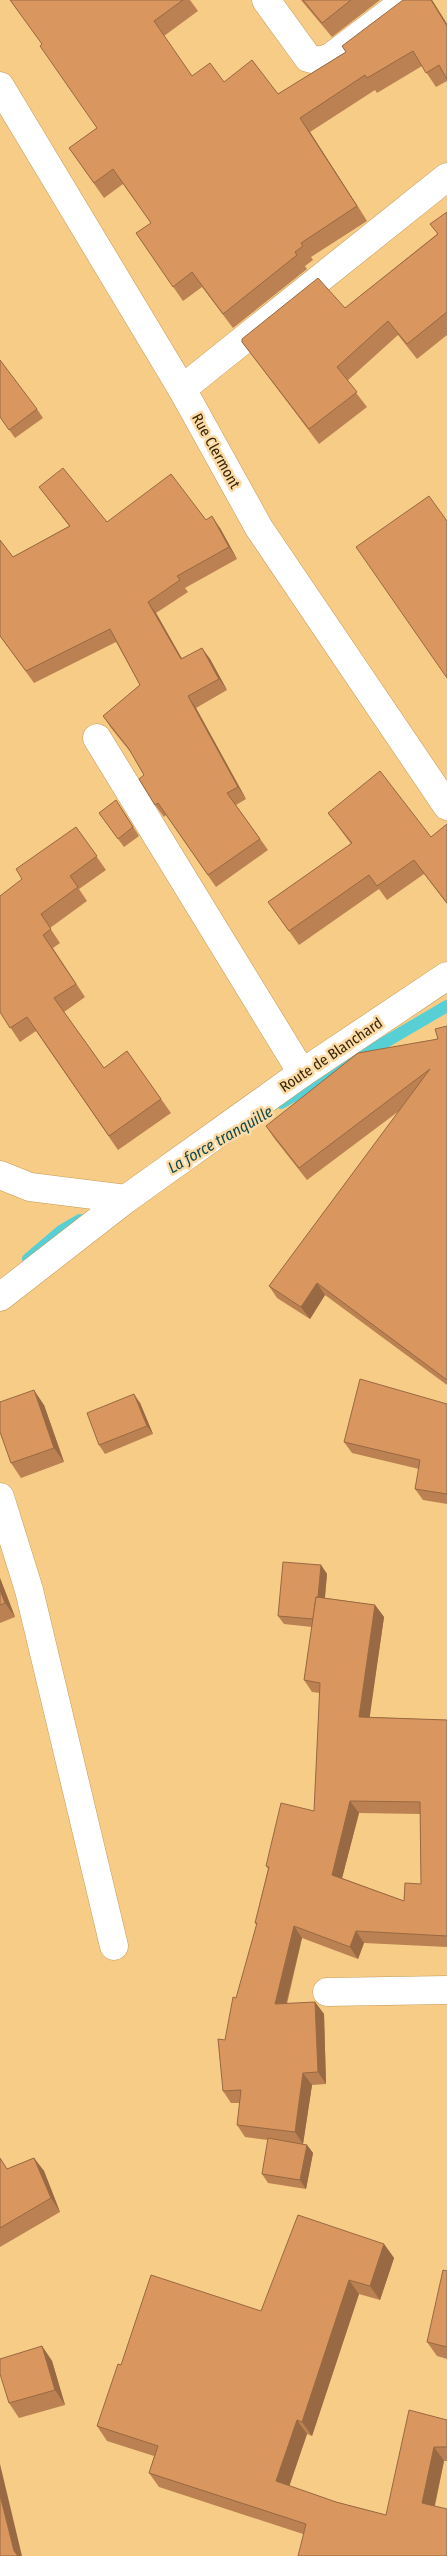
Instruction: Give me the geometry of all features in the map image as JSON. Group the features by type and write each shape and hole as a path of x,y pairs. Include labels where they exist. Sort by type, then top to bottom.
{"street":[{"path":"266,0 308,58 320,61 331,57 406,0"},
{"name":"Rue Clermont","path":"4,101 182,389 259,528 447,806"},
{"path":"182,389 447,177"},
{"path":"97,738 302,1073"},
{"name":"Route de Blanchard","path":"0,1297 126,1198 302,1073 447,976"},
{"path":"0,1175 30,1187 126,1198"},
{"path":"0,1497 29,1590 114,1946"},
{"path":"327,1992 447,1990"}],"building":[{"path":"10,0 183,0 154,21 192,76 210,63 224,82 252,60 278,94 346,52 342,46 403,0 431,0 447,26 447,79 439,65 426,73 413,51 367,78 365,75 300,118 357,206 301,243 303,246 295,252 297,255 223,314 192,272 173,287 136,233 151,223 113,169 94,183 69,148 97,128 40,46 42,44"},
{"path":"303,0 351,0 322,23"},
{"path":"447,212 447,312 407,344 388,321 337,367 357,392 309,429 242,342 242,339 318,278 345,308 438,234 430,224"},
{"path":"0,360 37,409 9,430 0,417"},
{"path":"63,468 107,522 171,474 206,520 212,516 229,547 177,576 180,580 148,602 181,659 202,648 219,679 188,696 238,787 227,793 260,839 208,875 158,803 155,805 139,779 144,775 129,749 103,716 140,685 110,629 26,671 0,636 0,540 13,557 70,526 39,487"},
{"path":"429,496 447,521 447,678 356,547"},
{"path":"380,771 431,837 447,824 447,903 414,860 377,886 369,875 289,931 268,902 352,843 328,813"},
{"path":"116,800 133,827 118,839 99,813"},
{"path":"76,827 97,856 70,876 78,887 41,914 51,929 43,935 76,984 54,998 104,1068 127,1051 161,1099 109,1136 27,1017 10,1028 0,1012 0,896 22,879 16,869"},
{"path":"447,1026 447,1380 317,1283 301,1307 269,1286 430,1069 299,1168 266,1126 358,1053 438,1039 435,1029"},
{"path":"360,1379 447,1404 447,1494 415,1489 420,1460 344,1442"},
{"path":"34,1390 54,1448 11,1463 0,1432 0,1402"},
{"path":"134,1394 147,1426 99,1445 87,1413"},
{"path":"283,1562 321,1565 318,1597 316,1597 313,1619 278,1616"},
{"path":"0,1590 5,1603 0,1605"},
{"path":"316,1597 375,1605 359,1717 447,1720 447,1936 356,1931 350,1947 294,1926 275,2004 315,2002 318,2072 303,2073 295,2132 237,2125 241,2090 223,2091 218,2039 225,2040 233,1997 236,1998 257,1923 255,1923 269,1867 266,1866 281,1803 314,1811 320,1683 304,1680","holes":["350,1801 420,1802 421,1884 405,1883 404,1901 332,1875"]},
{"path":"268,2138 307,2145 300,2180 262,2174"},
{"path":"0,2158 7,2169 34,2158 51,2198 0,2228"},
{"path":"298,2215 384,2244 370,2286 349,2280 302,2422 297,2420 276,2481 336,2502 386,2515 409,2410 447,2420 447,2447 434,2447 422,2503 447,2509 447,2556 298,2556 306,2524 149,2473 158,2446 97,2426 118,2364 121,2365 151,2275 261,2311"},
{"path":"443,2270 447,2271 447,2347 427,2342"},
{"path":"42,2346 55,2390 9,2403 0,2374 0,2359"},
{"path":"0,2495 14,2551 18,2556 0,2556"}],"waterway":[{"name":"La force tranquille","path":"281,1103 447,1006"},
{"name":"La force tranquille","path":"28,1259 61,1231 80,1220"}]}
